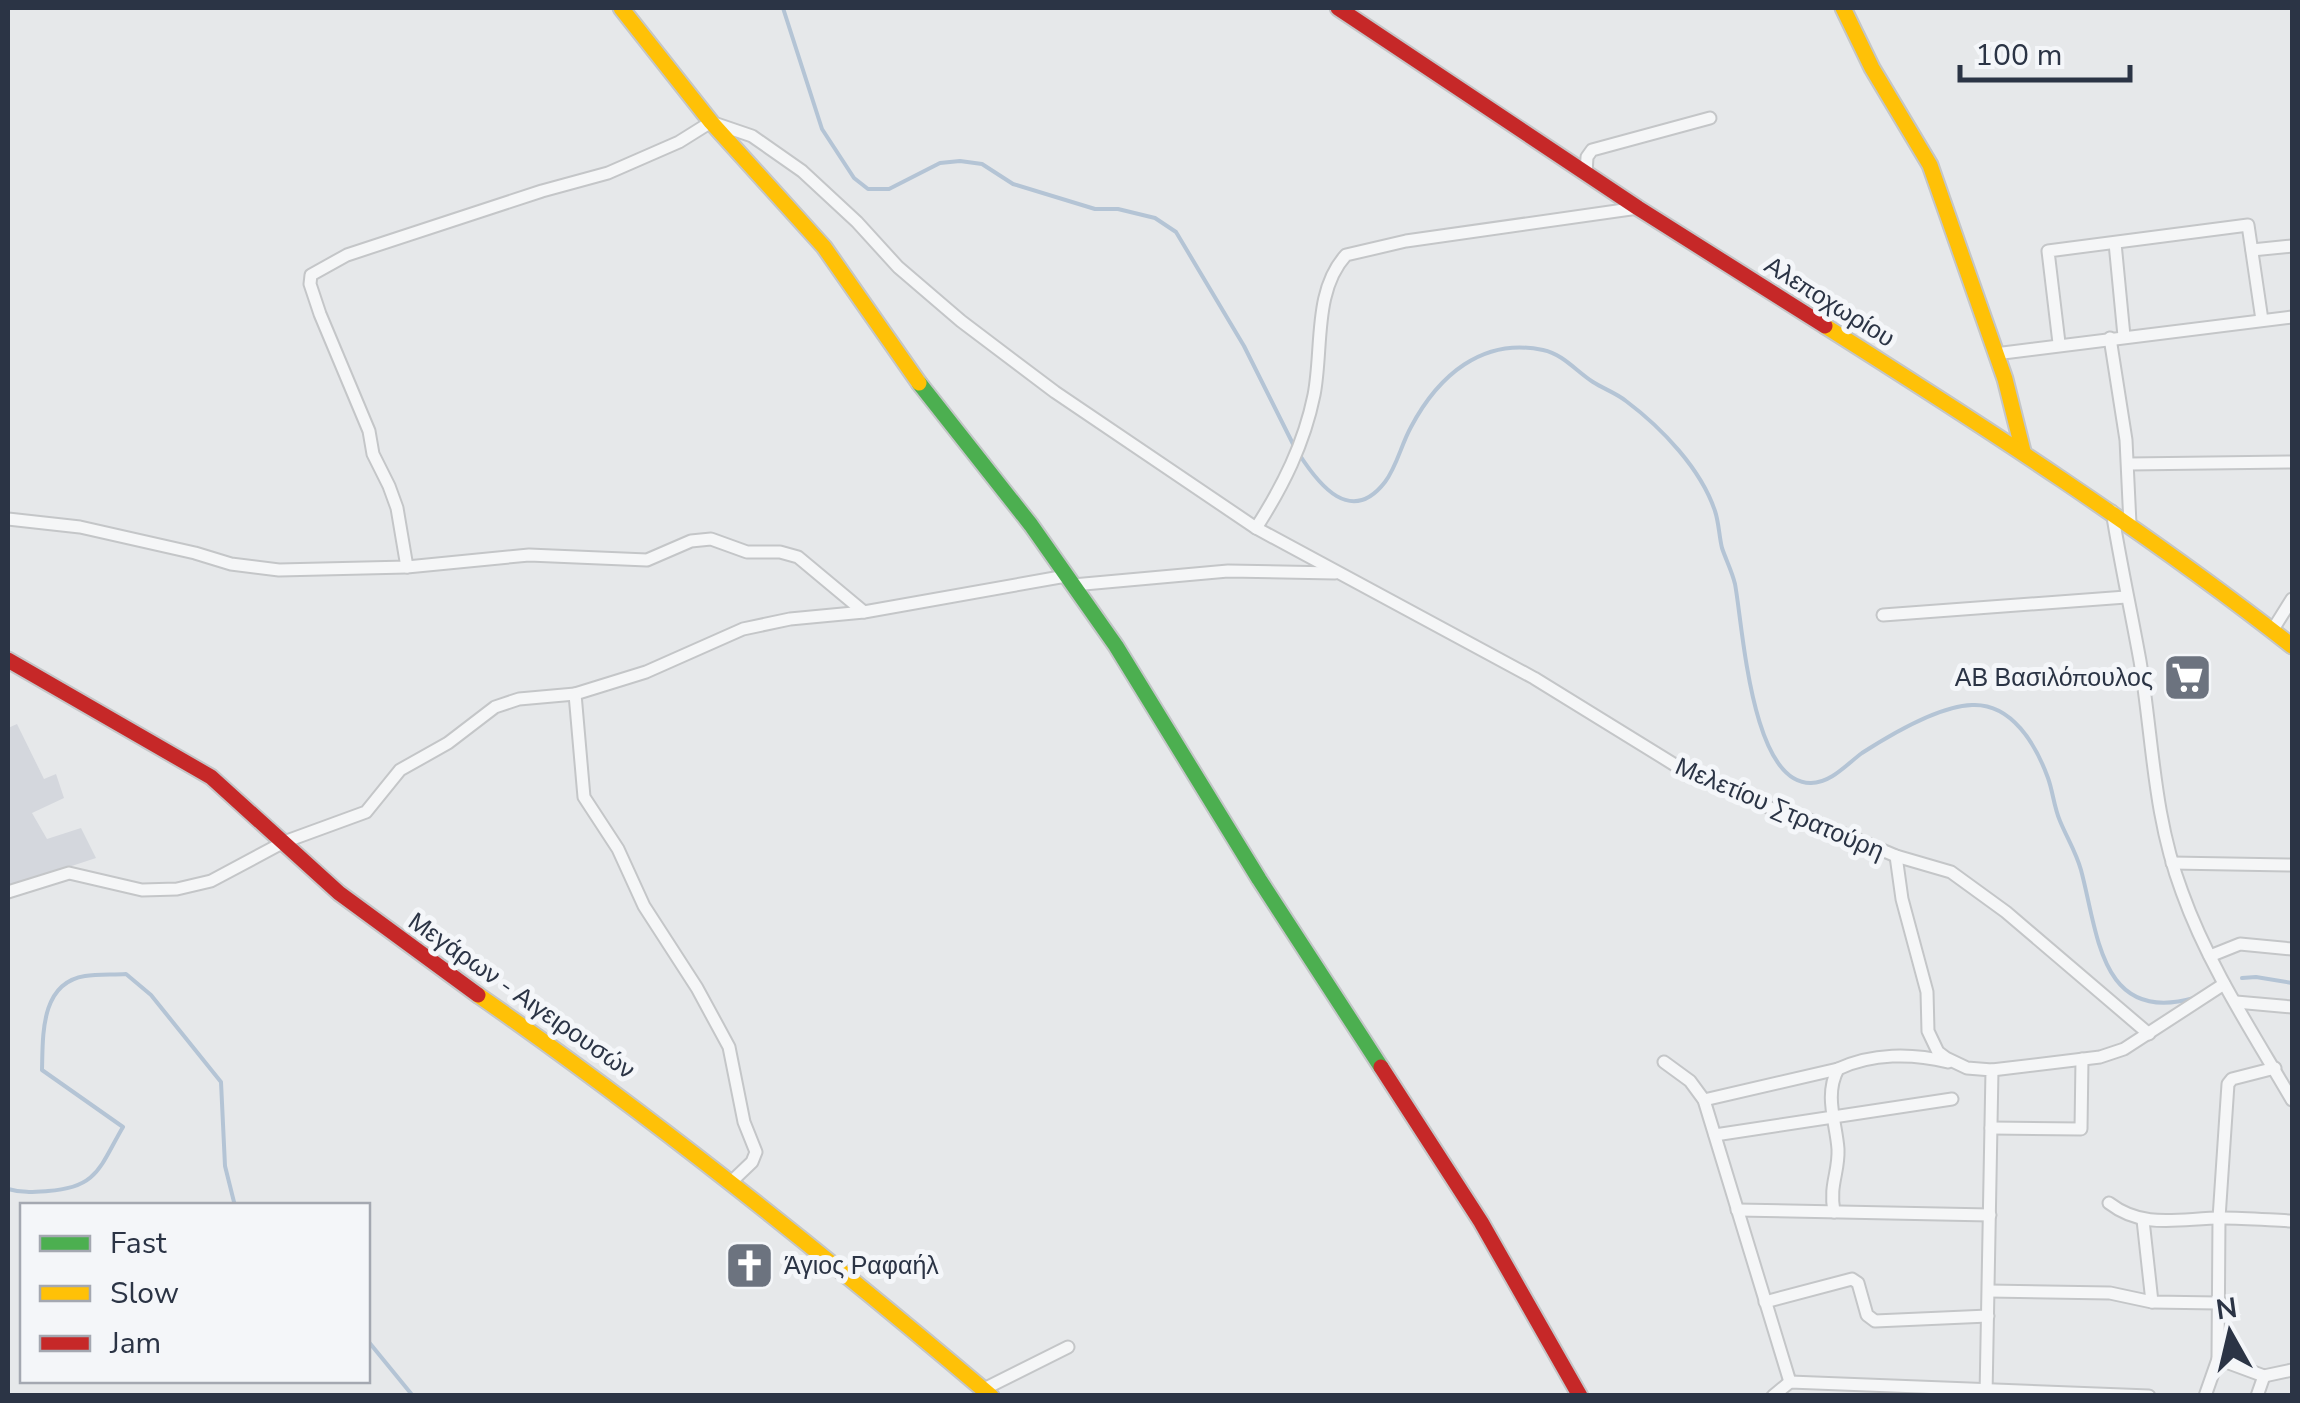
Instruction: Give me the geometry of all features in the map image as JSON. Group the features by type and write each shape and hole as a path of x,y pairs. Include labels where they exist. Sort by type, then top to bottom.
{"main road":[{"path":"621,8 710,122 824,247 919,382 990,470 1116,646 1259,879 1480,1222 1580,1396"},
{"name":"Αλεποχωρίου","path":"1338,8 1638,208 2024,452 2130,524 2291,645"},
{"path":"1843,8 1872,68 1930,164 2013,404 2024,452"},
{"name":"Μεγάρων - Αιγειρουσών","path":"8,660 211,776 339,893 394,936 564,1052 856,1281 988,1392"}],"street":[{"path":"1586,174 1592,150 1710,118"},
{"name":"Μελετίου Στρατούρη","path":"710,122 752,136 802,171 840,204 898,268 960,322 1055,392 1256,528 1534,678 1675,765 1770,808 1960,877 2149,1034"},
{"path":"407,566 397,508 320,314 311,275 348,255 542,190 608,173 664,149 710,122"},
{"path":"1256,528 1295,460 1302,440 1317,374 1326,286 1346,255 1406,242 1638,208"},
{"path":"2059,343 2048,251 2248,225 2262,320"},
{"path":"2116,243 2124,336"},
{"path":"2252,250 2292,246"},
{"path":"1996,354 2059,343 2292,317"},
{"path":"2110,338 2128,464 2130,524"},
{"path":"2128,464 2292,462"},
{"path":"2112,511 2140,661 2157,807 2172,863 2194,924 2224,984 2292,1100"},
{"path":"8,520 80,527 255,569 315,571 529,555 646,560 691,541 711,539 747,552 780,552 798,557 864,612"},
{"path":"8,892 69,873 122,887 177,889 212,881 284,842 366,812 400,770 448,743 496,707 519,700 574,694 646,672 743,629 1070,580 1228,572 1339,573"},
{"path":"1883,615 2126,597"},
{"path":"2272,631 2292,599"},
{"path":"574,694 584,797 618,849 644,906 697,988 732,1057 744,1122 756,1152 752,1162 730,1183"},
{"path":"1896,856 1902,899 1927,992 1928,1031 1938,1052 1957,1064"},
{"path":"2172,863 2292,866"},
{"path":"2210,956 2240,944 2292,949"},
{"path":"1704,1100 1851,1063 1902,1055 1919,1054 1992,1070 2082,1059 2124,1049 2224,984"},
{"path":"2236,1002 2292,1007"},
{"path":"1991,1128 2081,1129 2082,1059"},
{"path":"1664,1062 1690,1082 1704,1100 1790,1382"},
{"path":"2205,1396 2218,1360 2219,1218 2228,1084 2232,1079 2275,1068"},
{"path":"1834,1212 1830,1188 1838,1147 1831,1096 1838,1069"},
{"path":"1986,1393 1992,1070"},
{"path":"1714,1136 1952,1099"},
{"path":"2109,1203 2129,1216 2162,1222 2219,1218 2292,1220"},
{"path":"1737,1210 1990,1216"},
{"path":"2143,1220 2152,1302"},
{"path":"1765,1302 1852,1279 1858,1282 1867,1315 1875,1321 1988,1316"},
{"path":"1989,1291 2110,1293 2152,1302 2218,1302"},
{"path":"988,1392 1068,1347"},
{"path":"2218,1360 2264,1376 2292,1370"},
{"path":"2257,1396 2264,1376"},
{"path":"1773,1396 1790,1382 1842,1390 2149,1396"}],"shaded area":[{"path":"17,724 44,779 56,774 64,798 32,813 47,839 81,828 96,858 8,887 8,728"}],"waterway":[{"path":"783,8 822,129 854,178 868,189 889,189 940,163 982,164 1013,184 1095,209 1118,209 1155,218 1176,232 1244,346 1294,446"},
{"path":"1299,454 1326,488 1348,501 1360,501 1385,482 1422,409 1464,364 1500,349 1521,347 1557,355 1640,412 1679,450 1709,495 1735,584 1747,666 1763,732 1775,758 1791,776 1811,783 1825,780 1886,738 1945,710 1972,705 1999,711 2020,728 2043,765 2058,816 2079,863 2099,945 2121,986 2139,998 2163,1003 2194,998"},
{"path":"8,1189 65,1189 88,1180 123,1127 42,1070 44,1027 59,989 85,976 126,974 151,995 221,1082 225,1166 234,1203"},
{"path":"2242,978 2292,983"},
{"path":"370,1343 413,1396"}],"traffic: fast":[{"path":"919,383 1031,525 1116,646 1259,879 1381,1067"}],"traffic: slow":[{"path":"621,8 711,122 824,247 919,383"},
{"path":"1843,8 1872,68 1930,165 2005,379 2023,451"},
{"path":"1825,326 2063,480 2292,646"},
{"path":"478,995 739,1189 991,1396"}],"traffic: jam":[{"path":"1338,8 1638,208 1825,326"},
{"path":"8,660 211,777 339,893 478,995"},
{"path":"1381,1067 1481,1222 1580,1396"}],"place":[{"name":"ΑΒ Βασιλόπουλος","path":"2188,677"},
{"name":"Άγιος Ραφαήλ","path":"749,1265"}]}
